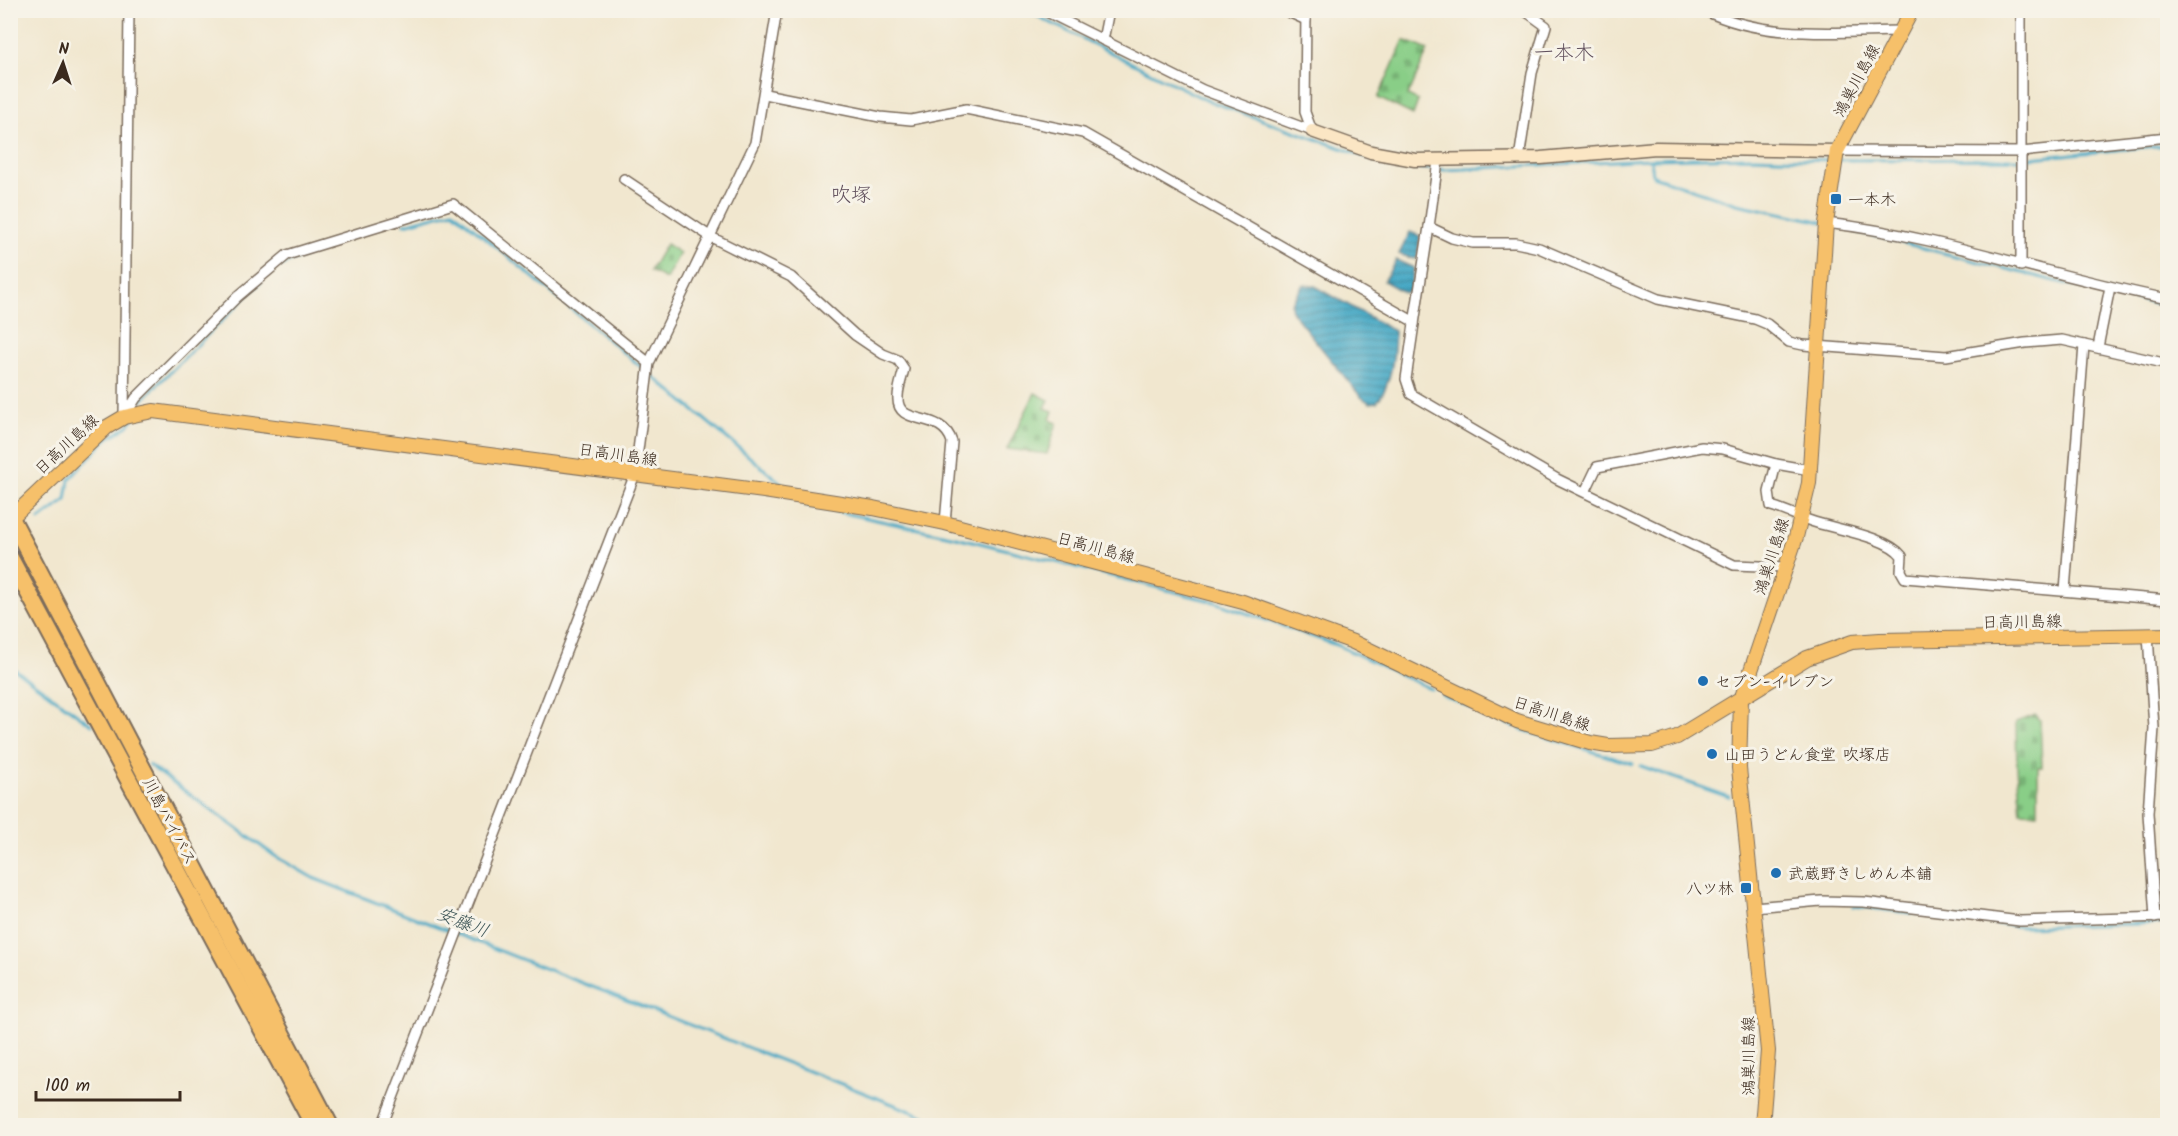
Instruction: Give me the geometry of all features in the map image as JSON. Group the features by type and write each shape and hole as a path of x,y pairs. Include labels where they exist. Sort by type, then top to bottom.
{"highway":[{"name":"川島バイパス","path":"11,518 330,1125"},
{"name":"川島バイパス","path":"10,558 314,1125"}],"main road":[{"name":"鴻巣川島線","path":"1762,1125 1768,1052 1739,768 1741,700 1802,516 1810,470 1826,223 1837,151 1912,10"},
{"name":"日高川島線","path":"11,518 90,441 124,417 153,411 635,474 861,506 945,524 1243,602 1353,642 1517,721 1590,743 1632,747 1677,737 1807,658 1852,642 2168,635"}],"street":[{"path":"124,417 129,10"},
{"path":"382,1125 635,474 648,363 755,143 765,94 777,10"},
{"path":"1043,10 1203,90 1387,156 1438,160 1519,159 1656,148 2021,152 2168,137"},
{"path":"1103,40 1109,10"},
{"path":"1284,10 1306,15 1305,112 1312,130"},
{"path":"1519,159 1532,73 1546,26 1524,10"},
{"path":"1704,10 1751,27 1776,32 1900,32"},
{"path":"2021,10 2021,266"},
{"path":"765,94 912,120 966,109 1083,133 1414,324"},
{"path":"1438,160 1406,379 1411,394 1557,479 1734,565 1786,567"},
{"path":"624,179 711,237 791,277 855,336 898,360 904,369 898,399 900,408 906,415 938,423 948,430 952,442 945,524"},
{"path":"124,417 136,398 237,297 287,255 453,204 648,363"},
{"path":"1826,223 1883,230 2021,266 2168,299"},
{"path":"1429,227 1452,238 1473,243 1516,243 1539,248 1610,276 1638,292 1683,306 1755,319 1767,324 1789,342 1946,356 2025,343 2062,340 2168,364"},
{"path":"2098,347 2110,287"},
{"path":"2065,591 2084,345"},
{"path":"1585,492 1597,467 1687,449 1723,449 1776,464 1810,470"},
{"path":"1776,464 1770,492 1771,506 1862,535 1899,553 1902,576 1909,580 2168,600"},
{"path":"2148,635 2154,728 2148,813 2155,918"},
{"path":"1754,908 1801,902 1864,902 2020,921 2168,917"}],"green space":[{"path":"1404,40 1428,50 1408,96 1418,101 1413,115 1378,98"},
{"path":"666,244 680,253 666,279 650,271"},
{"path":"1035,393 1049,400 1045,408 1053,411 1050,420 1057,423 1047,454 1007,449"},
{"path":"2036,715 2040,720 2042,767 2038,767 2038,813 2021,812 2016,722"}],"water":[{"path":"1410,232 1420,236 1417,258 1414,259 1399,254"},
{"path":"1396,260 1414,268 1410,291 1405,293 1384,281"},
{"path":"1303,285 1315,286 1394,331 1392,368 1386,387 1377,402 1370,403 1361,397 1292,312 1291,304"}],"waterway":[{"path":"1025,10 1206,100 1392,166 1446,170 1651,159 1754,157 1830,160"},
{"path":"1840,160 2020,159 2168,145"},
{"path":"1651,159 1653,176 1737,204 1823,222"},
{"path":"405,224 453,211 645,370"},
{"path":"1855,231 2067,284 2168,306"},
{"path":"280,266 321,249"},
{"path":"137,411 143,399 261,282"},
{"path":"650,374 782,484"},
{"path":"39,520 66,500 69,480 107,439 128,426 133,419"},
{"path":"806,505 956,537 1215,602 1339,646 1431,689"},
{"name":"安藤川","path":"10,666 92,725"},
{"path":"1442,695 1514,727"},
{"path":"1520,729 1633,764"},
{"name":"安藤川","path":"149,765 275,856 313,878 949,1126"},
{"path":"1641,766 1729,797"},
{"path":"1854,906 2022,927 2168,923"},
{"path":"1763,911 1773,910"}],"place":[{"name":"一本木","path":"1836,199"},
{"name":"セブン-イレブン","path":"1703,681"},
{"name":"山田うどん食堂 吹塚店","path":"1712,754"},
{"name":"武蔵野きしめん本舗","path":"1776,873"},
{"name":"八ツ林","path":"1746,888"}],"district":[{"name":"一本木","path":"1564,52"},
{"name":"吹塚","path":"851,194"}]}
